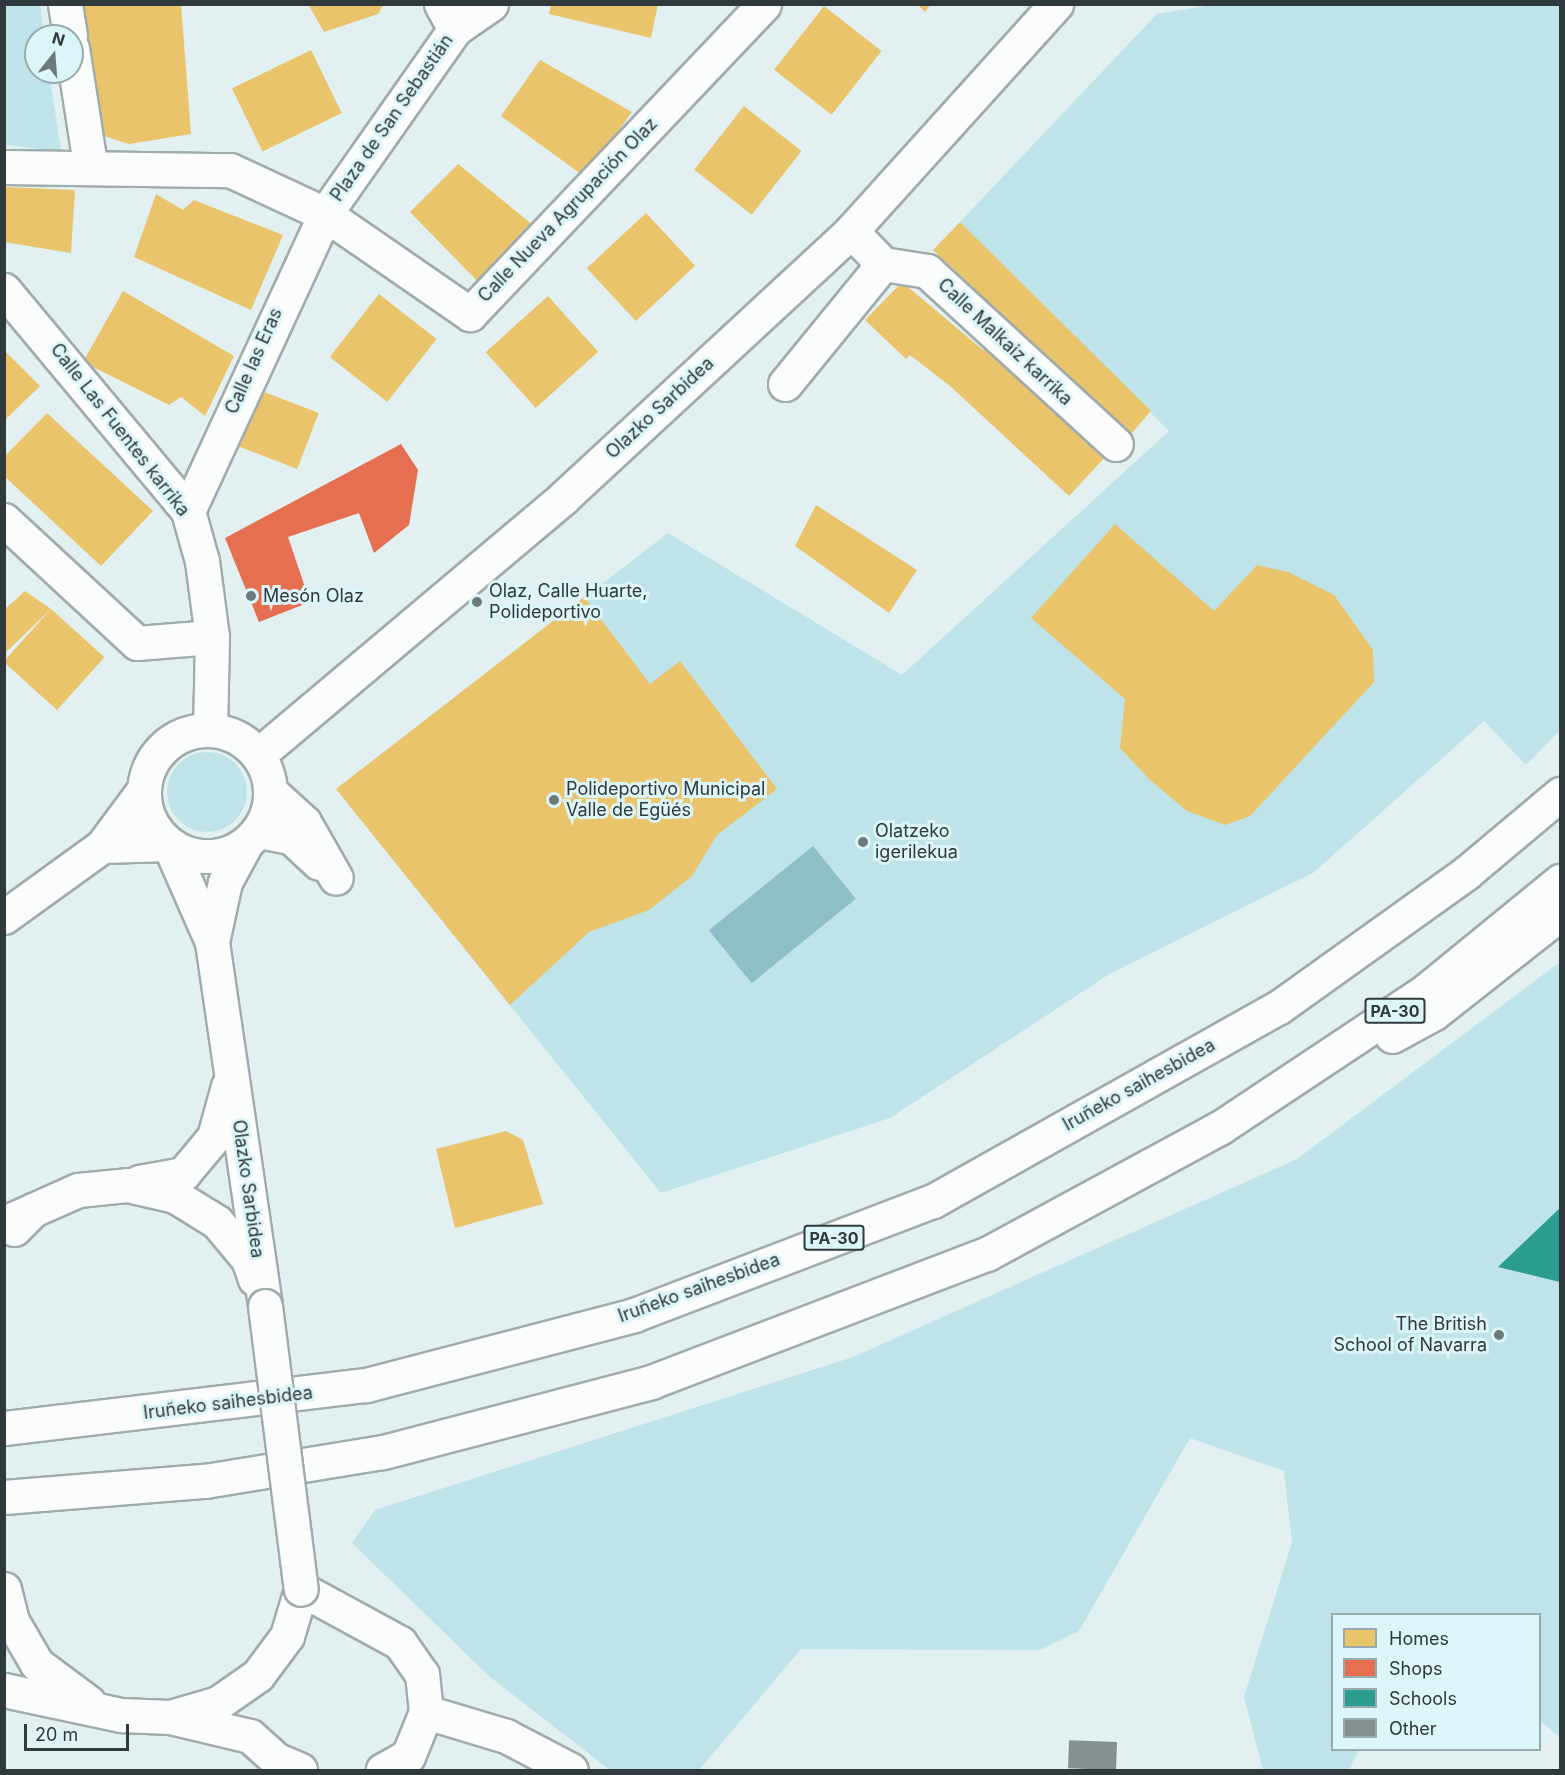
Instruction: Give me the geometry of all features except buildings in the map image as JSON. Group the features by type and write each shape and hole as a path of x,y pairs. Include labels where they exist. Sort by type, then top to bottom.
{"main road":[{"path":"65,4 68,24"},
{"path":"448,17 491,4"},
{"name":"Calle Nueva Agrupación Olaz","path":"325,214 470,314 764,4"},
{"name":"Olazko Sarbidea","path":"258,755 563,498 851,231 1033,33 1056,4"},
{"name":"Olazko Sarbidea","path":"1033,33 1076,4"},
{"name":"Plaza de San Sebastián","path":"4,167 90,164 230,170 325,214 448,17"},
{"path":"78,84 90,164"},
{"name":"Calle las Eras","path":"188,511 325,214"},
{"path":"785,384 883,264 851,231"},
{"name":"Calle Malkaiz karrika","path":"883,264 927,271 1116,444"},
{"name":"Calle Las Fuentes karrika","path":"4,290 188,511 202,561 212,637 210,729"},
{"path":"4,520 137,643 212,637"},
{"path":"4,916 102,846 144,791 157,754 190,732 210,729 244,741 258,755 272,793 304,822 336,878 291,837 252,838 207,857 169,844 102,846"},
{"path":"144,791 155,830 169,844"},
{"path":"252,838 272,793"},
{"name":"Iruñeko saihesbidea","path":"4,1428 366,1385 634,1315 933,1201 1279,1007 1466,873 1560,794"},
{"name":"Olazko Sarbidea","path":"212,942 225,882 252,838"},
{"name":"Olazko Sarbidea","path":"169,844 212,942 265,1306"},
{"name":"PA-30","path":"4,1497 205,1481 382,1452 631,1387 987,1254 1221,1127 1424,992 1560,881"},
{"path":"1221,1127 1434,1013 1560,914"},
{"name":"Olazko Sarbidea","path":"127,1185 183,1174 214,1137 231,1073"},
{"path":"4,1238 19,1217 78,1190 127,1185 175,1196 217,1222 248,1259 265,1306 301,1589 287,1636 258,1676 218,1703 170,1717"},
{"path":"4,1519 179,1504 372,1468 463,1447 631,1387"},
{"path":"4,1589 12,1621 37,1664 74,1696 121,1715"},
{"path":"301,1589 400,1643 422,1674 426,1712 408,1756 383,1770"},
{"path":"4,1690 121,1715 170,1717 250,1736 278,1760 300,1770"},
{"path":"426,1712 506,1736 572,1770"}],"shaded area":[{"name":"Olatzeko igerilekua","path":"1219,4 1560,5 1560,730 1526,765 1484,721 1313,873 1111,973 890,1118 661,1193 336,789 668,533 902,675 1169,431 960,222 1157,14"},
{"path":"5,5 40,5 42,24 24,24 24,84 51,84 61,151 5,145"},
{"path":"207,752 222,755 235,764 244,777 247,792 244,807 235,820 222,829 207,832 192,829 179,820 170,807 167,792 170,777 179,764 192,755"},
{"path":"813,846 856,899 752,983 709,930"},
{"path":"1560,962 1560,1737 1541,1722 1541,1613 1331,1613 1331,1751 1358,1751 1349,1770 1263,1770 1244,1697 1292,1542 1284,1471 1190,1438 1079,1631 1040,1650 801,1649 699,1770 610,1770 490,1677 352,1543 375,1510 853,1357 1297,1159"}],"place":[{"name":"Mesón Olaz","path":"251,596"},
{"name":"Olaz, Calle Huarte, Polideportivo","path":"477,602"},
{"name":"Polideportivo Municipal Valle de Egüés","path":"554,800"},
{"name":"Olatzeko igerilekua","path":"863,842"},
{"name":"The British School of Navarra","path":"1499,1335"}]}
